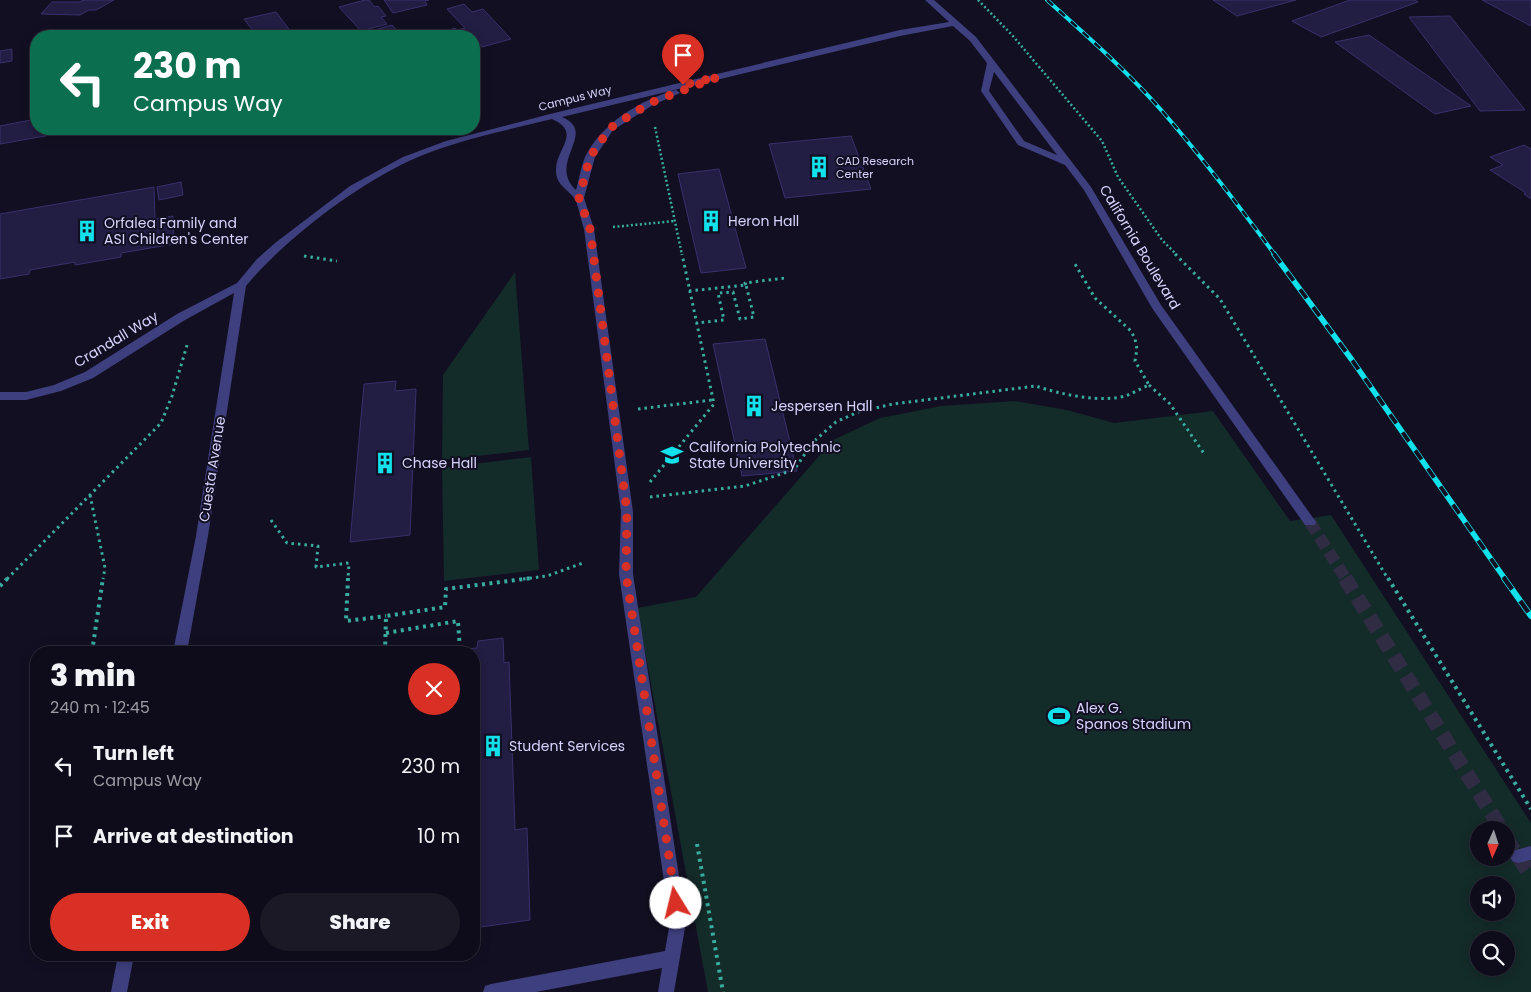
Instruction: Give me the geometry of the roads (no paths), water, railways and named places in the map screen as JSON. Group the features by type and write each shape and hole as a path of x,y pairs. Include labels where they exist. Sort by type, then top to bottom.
{"street":[{"name":"California Boulevard","path":"929,0 973,39 1088,190 1156,306 1310,522"},
{"name":"Campus Way","path":"480,135 900,33 955,22"},
{"path":"991,63 985,91 1021,143 1068,163"},
{"path":"579,198 590,157 610,128 650,103 718,77"},
{"path":"553,116 566,120 571,128 572,134 561,168 563,180 579,198 590,229 627,512 626,574 678,922 666,992"},
{"name":"Campus Way","path":"241,284 278,245 353,188 406,159 449,143 480,135"},
{"name":"Crandall Way","path":"0,396 26,396 56,388 89,375 181,317 241,284"},
{"name":"Cuesta Avenue","path":"181,646 202,536 241,284"},
{"path":"490,992 673,958"},
{"path":"119,992 125,961"}],"tunnel":[{"path":"1310,522 1346,579"},
{"path":"1345,578 1496,821"},
{"path":"1515,852 1531,876"}],"railway":[{"path":"1047,0 1092,40 1149,96 1220,182 1275,255"},
{"path":"1274,254 1352,360 1505,579"},
{"path":"1504,578 1531,616"}],"place":[{"name":"CAD Research Center","path":"819,167"},
{"name":"Heron Hall","path":"711,221"},
{"name":"Orfalea Family and ASI Children's Center","path":"87,231"},
{"name":"Jespersen Hall","path":"754,406"},
{"name":"California Polytechnic State University","path":"672,455"},
{"name":"Chase Hall","path":"385,463"},
{"name":"Alex G. Spanos Stadium","path":"1059,716"},
{"name":"Student Services","path":"493,746"}]}
